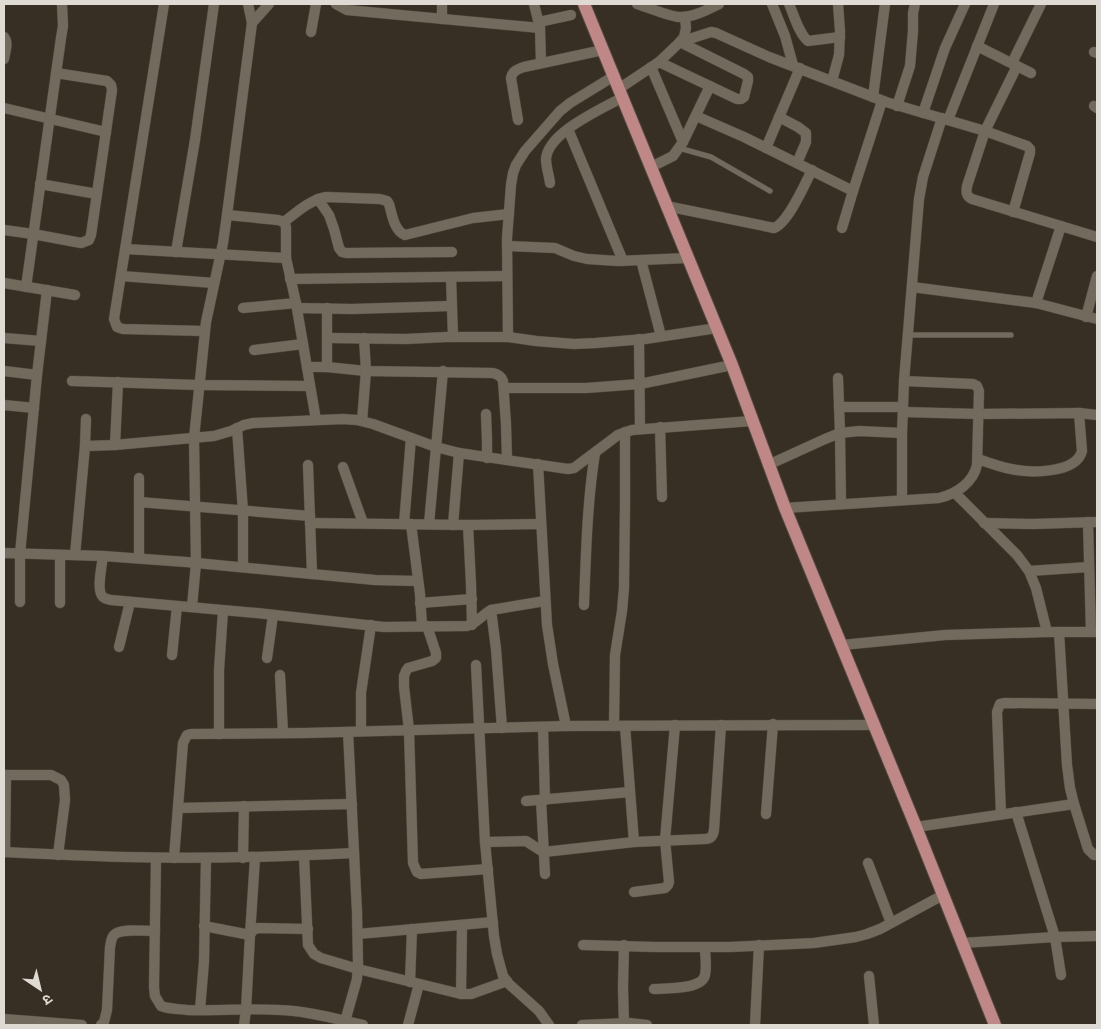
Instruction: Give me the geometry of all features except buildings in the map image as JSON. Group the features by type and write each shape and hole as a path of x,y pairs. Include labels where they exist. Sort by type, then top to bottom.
{"main road":[{"path":"584,4 732,365 784,508 842,645 995,1025"}],"street":[{"path":"26,287 63,26 62,4"},
{"path":"164,4 114,319 117,327 123,329 204,331"},
{"path":"176,252 195,140 214,4"},
{"path":"192,607 196,563 194,438 204,331 227,215 252,23 248,4"},
{"path":"252,23 268,4"},
{"path":"311,32 316,4"},
{"path":"336,4 347,10 539,25 571,15"},
{"path":"442,4 442,18"},
{"path":"534,4 539,25 542,63"},
{"path":"637,4 663,8 678,17 685,17 719,4"},
{"path":"766,148 780,117 797,67 772,4"},
{"path":"789,4 802,34 808,42 840,37"},
{"path":"832,82 839,55 838,4"},
{"path":"842,228 877,99 885,4"},
{"path":"897,106 910,66 915,4"},
{"path":"923,113 945,48 965,4"},
{"path":"902,500 904,381 921,187 926,168 945,119 994,4"},
{"path":"1041,4 985,131 967,194 972,199 1097,237"},
{"path":"550,183 546,160 552,145 568,129 621,93 680,42 684,37 686,28 685,17"},
{"path":"680,42 712,32 716,33 877,99 985,131 1027,146 1030,149 1030,153 1014,212"},
{"path":"4,37 7,45 4,59"},
{"path":"655,65 710,86 737,99 744,97 748,77 680,42"},
{"path":"977,46 1032,74"},
{"path":"518,120 511,78 512,74 518,69 603,50"},
{"path":"655,65 681,145"},
{"path":"4,230 81,243 89,240 92,235 112,97 111,84 107,81 56,73"},
{"path":"508,337 507,246 513,173 525,151 560,111 614,76"},
{"path":"651,168 668,160 681,145 710,86"},
{"path":"4,108 106,132"},
{"path":"696,116 853,191"},
{"path":"780,117 806,133 806,142 797,163"},
{"path":"568,129 623,261"},
{"path":"666,206 774,228 779,226 789,213 812,170"},
{"path":"40,184 97,194"},
{"path":"284,222 304,207 326,197 380,199 386,201 389,204 398,230 401,234 405,235 473,218 509,214"},
{"path":"318,199 329,215 339,248 342,252 452,252"},
{"path":"227,215 284,222"},
{"path":"284,222 286,227 286,258 316,420"},
{"path":"1036,303 1061,226"},
{"path":"507,246 555,248 581,258 623,261 688,258"},
{"path":"125,249 286,258"},
{"path":"641,260 661,336"},
{"path":"121,276 214,283"},
{"path":"290,279 507,276"},
{"path":"1086,317 1097,276"},
{"path":"451,277 454,336"},
{"path":"4,284 76,295"},
{"path":"912,287 1036,303 1097,319"},
{"path":"20,602 20,554 47,290"},
{"path":"243,308 296,306 374,309 451,306"},
{"path":"327,308 327,367"},
{"path":"328,338 508,337 574,344 639,339 717,328"},
{"path":"4,338 41,341"},
{"path":"362,421 366,371 364,338"},
{"path":"639,339 640,429"},
{"path":"254,350 303,344"},
{"path":"504,388 586,388 640,384 732,365"},
{"path":"307,366 366,371 493,373 502,377 507,460"},
{"path":"4,371 37,375"},
{"path":"429,524 443,371"},
{"path":"838,378 840,504"},
{"path":"72,381 310,386"},
{"path":"784,508 940,498 955,493 972,479 978,459 979,391 976,385 904,381"},
{"path":"115,445 118,382"},
{"path":"4,405 34,408"},
{"path":"839,407 978,414 1079,413 1097,415"},
{"path":"978,459 1011,469 1025,471 1064,468 1077,461 1082,451 1079,413"},
{"path":"486,414 487,458"},
{"path":"75,555 86,419"},
{"path":"85,446 194,438 222,434 253,423 343,419 373,424 459,454 538,464 568,470 574,468 618,435 625,432 660,427 752,421"},
{"path":"660,427 662,497"},
{"path":"237,428 243,511 243,568"},
{"path":"768,465 840,433 860,431 902,433"},
{"path":"625,432 624,588 615,655 620,726 630,792 634,842"},
{"path":"411,438 408,524 420,603 425,626 436,653 436,658 432,661 408,668 404,676 409,730 415,869 421,874 488,869"},
{"path":"584,605 587,520 595,453"},
{"path":"453,525 459,454"},
{"path":"538,464 547,625 566,726"},
{"path":"308,465 312,574"},
{"path":"343,467 363,523"},
{"path":"139,478 139,558"},
{"path":"955,493 1017,556 1029,571 1036,588 1047,632"},
{"path":"139,502 243,511 310,520 363,523 540,524"},
{"path":"842,645 945,635 1094,632 1089,567 1093,522 984,523"},
{"path":"468,525 472,625"},
{"path":"4,553 139,558 375,580 418,581"},
{"path":"60,555 60,603"},
{"path":"103,556 99,589 101,596 104,599 130,602 384,627 467,626 472,625 491,610 545,601"},
{"path":"1029,571 1089,567"},
{"path":"420,603 472,599"},
{"path":"120,647 130,602"},
{"path":"172,655 177,606"},
{"path":"491,610 502,728"},
{"path":"219,734 219,670 223,611"},
{"path":"267,658 273,615"},
{"path":"360,731 362,693 371,625"},
{"path":"1060,632 1067,765 1074,804 1088,849 1094,855 1097,855"},
{"path":"476,665 486,842 497,954 503,976 539,1011 549,1025"},
{"path":"280,675 283,733"},
{"path":"1001,814 998,706 1005,703 1097,704"},
{"path":"766,814 773,724"},
{"path":"634,892 665,888 668,885 669,877 665,840 675,725"},
{"path":"486,842 526,841 544,852 634,842 711,838 714,834 721,725"},
{"path":"174,858 184,739 186,735 191,734 566,726 874,725"},
{"path":"542,727 546,874"},
{"path":"344,1023 357,979 358,969 348,732"},
{"path":"58,855 65,800 64,785 61,780 52,775 5,775 5,852 58,855 126,858 255,858 354,853"},
{"path":"526,802 630,792"},
{"path":"178,808 352,804"},
{"path":"916,827 1074,804"},
{"path":"243,858 244,806"},
{"path":"1016,812 1055,936 1061,975"},
{"path":"304,856 308,945 314,954 321,958 358,969 461,994 470,994 507,981"},
{"path":"156,858 154,987 155,996 161,1006 164,1008 200,1010 295,1011 344,1023 363,1025"},
{"path":"200,1010 204,961 206,858"},
{"path":"244,1025 255,858"},
{"path":"868,863 891,923"},
{"path":"583,945 705,947 814,943 867,934 943,895"},
{"path":"358,934 493,922"},
{"path":"461,994 462,925"},
{"path":"204,926 250,935"},
{"path":"250,935 253,930 258,928 308,929"},
{"path":"408,1025 415,983 412,929"},
{"path":"101,1025 104,1022 107,1010 110,947 114,935 118,932 127,931 155,931"},
{"path":"962,943 1055,936 1097,936"},
{"path":"624,946 624,1024"},
{"path":"755,1025 759,946"},
{"path":"654,989 684,987 701,982 705,975 705,947"},
{"path":"869,976 874,1025"},
{"path":"4,1019 82,1025"},
{"path":"582,1025 647,1025"}],"lane":[{"path":"681,145 711,157 770,191"},
{"path":"908,335 1010,335"}]}
